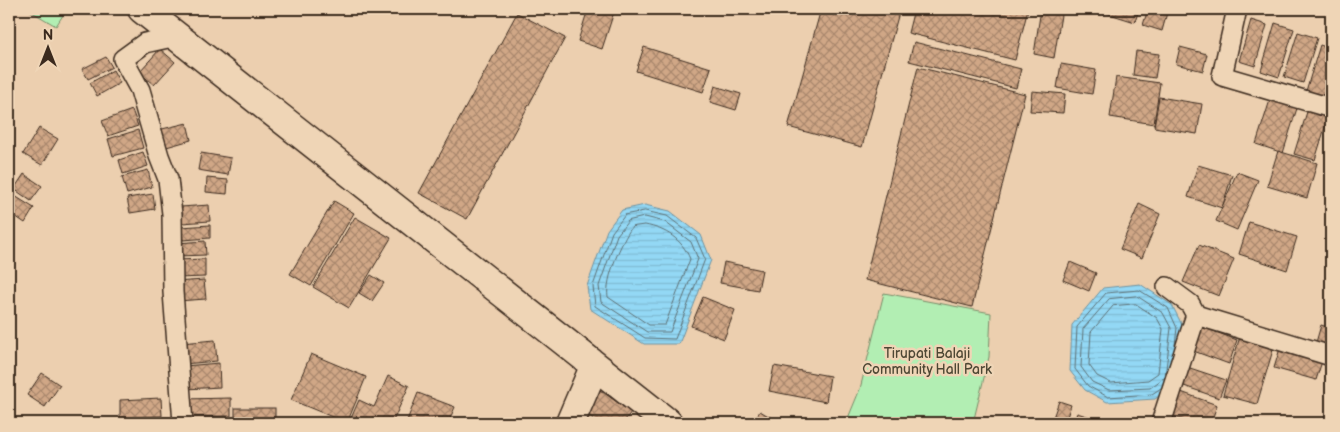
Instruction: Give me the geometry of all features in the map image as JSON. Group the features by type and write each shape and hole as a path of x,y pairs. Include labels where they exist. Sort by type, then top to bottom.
{"main road":[{"path":"142,9 668,423"},
{"path":"570,423 594,366"}],"street":[{"path":"1237,9 1222,76 1331,108"},
{"path":"177,36 145,43 123,59 140,90 159,156 168,179 172,214 173,292 183,423"},
{"path":"1167,287 1190,304 1196,315 1331,356"},
{"path":"1161,423 1196,315"}],"green space":[{"path":"27,9 67,9 56,26"},
{"name":"Tirupati Balaji Community Hall Park","path":"884,293 991,313 989,357 973,423 846,423 860,389"}],"water":[{"path":"645,205 670,211 701,235 711,260 679,344 644,344 590,309 587,286 607,230 622,210"},
{"path":"1140,284 1172,305 1183,327 1175,384 1155,399 1107,402 1085,390 1070,371 1072,325 1103,288"}],"building":[{"path":"588,9 605,9 614,12 602,49 578,41"},
{"path":"821,9 900,9 862,147 788,127"},
{"path":"914,9 1028,9 1015,60 908,33"},
{"path":"1041,9 1062,9 1054,58 1034,54"},
{"path":"1101,9 1139,9 1135,22 1100,11"},
{"path":"1148,9 1168,9 1162,31 1143,25"},
{"path":"517,13 565,38 467,219 419,193"},
{"path":"1251,20 1267,25 1255,66 1239,61"},
{"path":"1275,23 1294,29 1279,77 1261,71"},
{"path":"1298,32 1317,38 1303,83 1284,77"},
{"path":"914,42 1021,69 1016,88 909,61"},
{"path":"1320,45 1331,49 1331,85 1327,98 1306,91"},
{"path":"644,47 711,68 703,92 636,71"},
{"path":"1180,47 1207,54 1203,71 1176,64"},
{"path":"160,49 175,62 154,85 139,72"},
{"path":"1136,51 1159,54 1155,78 1133,75"},
{"path":"106,57 112,67 88,79 82,69"},
{"path":"1061,64 1096,70 1092,94 1057,88"},
{"path":"918,67 1025,94 972,307 865,280"},
{"path":"113,70 120,83 97,96 90,83"},
{"path":"1116,77 1160,83 1154,124 1110,117"},
{"path":"715,86 741,94 736,110 710,102"},
{"path":"1032,91 1065,94 1063,113 1030,111"},
{"path":"1159,97 1202,104 1197,134 1154,127"},
{"path":"1271,97 1298,105 1283,153 1256,144"},
{"path":"1310,102 1331,108 1315,160 1294,154"},
{"path":"132,110 138,126 108,136 102,121"},
{"path":"187,123 191,140 163,148 158,130"},
{"path":"39,128 58,139 42,165 23,154"},
{"path":"138,130 143,148 113,156 108,139"},
{"path":"1278,151 1317,163 1307,198 1267,186"},
{"path":"143,152 148,166 123,174 119,160"},
{"path":"201,153 231,158 228,175 198,170"},
{"path":"1198,165 1232,175 1222,208 1188,197"},
{"path":"148,170 152,187 127,194 122,177"},
{"path":"1237,172 1258,180 1237,230 1216,221"},
{"path":"24,174 42,186 31,201 14,189"},
{"path":"207,178 228,180 227,194 206,192"},
{"path":"10,193 34,208 25,223 9,212"},
{"path":"153,194 155,209 130,213 127,198"},
{"path":"334,201 354,213 311,286 290,274"},
{"path":"1139,204 1160,214 1142,258 1120,249"},
{"path":"209,205 210,221 182,223 181,207"},
{"path":"355,217 391,238 349,308 313,287"},
{"path":"1249,222 1297,237 1287,270 1239,254"},
{"path":"210,225 210,238 183,240 181,227"},
{"path":"205,241 206,255 178,256 177,243"},
{"path":"1199,245 1234,259 1219,296 1183,282"},
{"path":"205,259 205,277 177,278 177,260"},
{"path":"724,262 762,270 758,290 720,283"},
{"path":"1070,262 1096,273 1089,291 1063,280"},
{"path":"371,275 384,283 372,301 359,293"},
{"path":"204,280 206,299 177,301 175,282"},
{"path":"703,297 735,310 724,339 691,326"},
{"path":"1197,325 1237,340 1229,364 1188,349"},
{"path":"1321,325 1331,328 1331,348 1315,346"},
{"path":"1241,333 1275,343 1257,404 1223,395"},
{"path":"215,340 217,361 183,364 181,343"},
{"path":"1282,342 1324,355 1316,380 1274,368"},
{"path":"311,354 366,377 347,423 291,400"},
{"path":"219,363 220,387 186,389 185,366"},
{"path":"774,366 830,376 826,402 769,391"},
{"path":"1184,366 1226,380 1219,398 1178,384"},
{"path":"42,373 60,385 45,407 27,395"},
{"path":"388,376 409,386 392,423 349,423 359,400 374,407"},
{"path":"600,390 631,412 623,423 600,423 584,412"},
{"path":"1181,392 1217,405 1211,423 1192,423 1172,416"},
{"path":"418,393 455,407 448,423 406,423"},
{"path":"161,398 162,416 120,418 120,400"},
{"path":"231,398 231,416 185,417 184,399"},
{"path":"1059,401 1071,405 1065,423 1051,423"},
{"path":"235,408 275,408 275,423 235,423"},
{"path":"760,411 777,421 776,423 753,423"},
{"path":"1077,413 1093,418 1092,423 1073,423"},
{"path":"234,419 234,423 187,423 186,421"}]}
